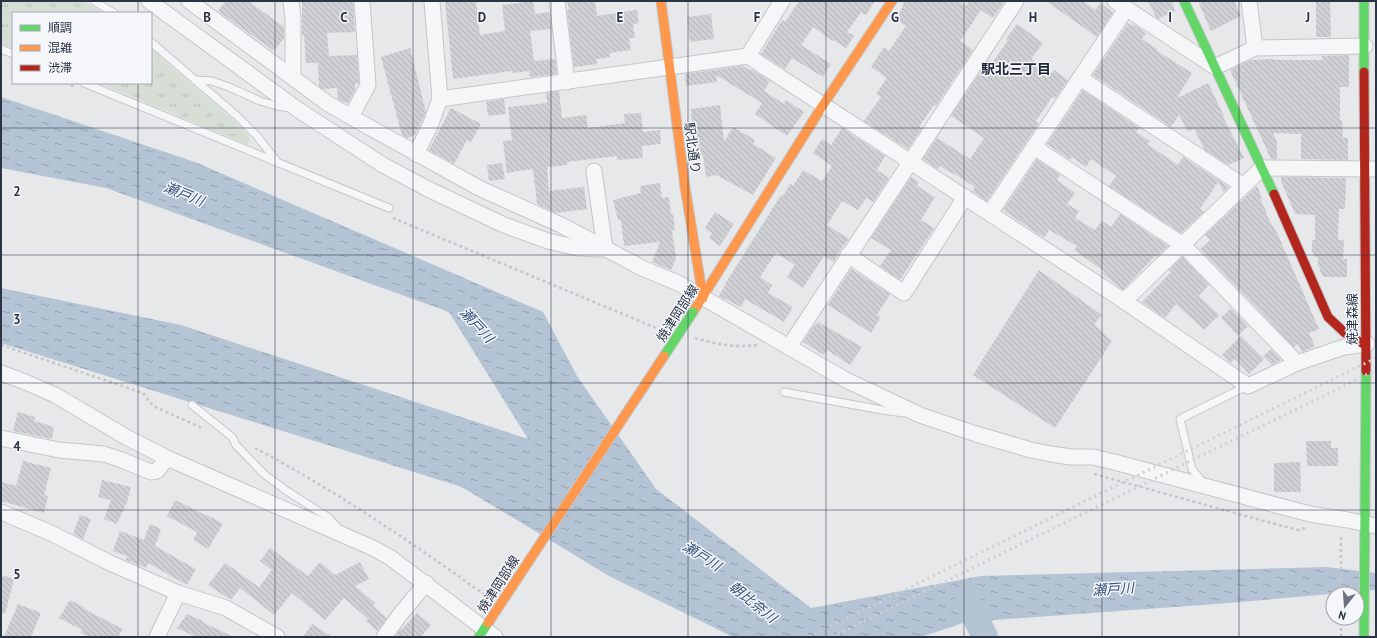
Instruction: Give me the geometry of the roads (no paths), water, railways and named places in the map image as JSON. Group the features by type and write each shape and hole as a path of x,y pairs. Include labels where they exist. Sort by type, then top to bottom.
{"main road":[{"name":"駅北通り","path":"661,1 692,240 703,298"},
{"name":"焼津岡部線","path":"487,631 703,298 823,105 892,1"},
{"path":"1184,1 1262,168 1328,317 1345,333 1371,344"},
{"name":"焼津森線","path":"1364,1 1371,169 1372,523 1364,541 1364,637"}],"street":[{"path":"149,1 297,109 383,166 428,190 504,225 548,241 578,248 605,249"},
{"path":"189,1 208,8 327,102 416,154 479,188 561,225 644,269 678,283 846,380 920,415 976,434 1031,450 1071,457 1094,457 1310,514 1372,523"},
{"path":"292,1 293,76"},
{"path":"351,117 368,85 362,1"},
{"path":"416,154 430,126 440,99 432,1"},
{"path":"557,1 566,82"},
{"path":"748,56 782,1"},
{"path":"789,347 1016,1"},
{"path":"1249,1 1255,48"},
{"path":"990,213 1080,78 1121,5 1215,67 1255,48 1365,46"},
{"path":"440,99 748,56 1124,301 1248,386 1297,363 1344,347 1371,344"},
{"path":"1080,78 1244,186"},
{"path":"1034,147 1183,245 1297,363"},
{"path":"1124,301 1262,168 1371,169"},
{"path":"594,170 605,249"},
{"path":"848,255 904,293 965,197"},
{"path":"1,373 55,395 126,437 167,458 345,536 391,558 426,583 487,631"},
{"path":"1,438 59,450 104,454 151,472 158,471 167,458"},
{"path":"1,512 51,533 108,562 178,593 226,608 277,637"},
{"path":"384,637 426,583"},
{"path":"157,637 178,593"}],"lane":[{"path":"94,1 112,12"},
{"path":"152,43 170,60 237,116 257,136 278,164"},
{"path":"1,49 12,54"},
{"path":"195,80 212,81 260,101 276,106 297,109"},
{"path":"86,84 388,208"},
{"path":"1207,487 1192,469 1180,419 1248,386"},
{"path":"784,392 882,410 920,415"},
{"path":"192,405 232,437 236,445 264,474 329,518 345,536"}],"water":[{"path":"1,97 195,162 543,312 577,376 656,489 811,608 981,576 1327,567 1376,573 1376,590 1365,591 1365,586 1325,586 1325,595 966,622 921,637 733,637 609,576 462,487 1,343 1,288 181,325 528,439 449,312 106,188 1,168"}],"waterway":[{"path":"968,602 985,637"}],"railway":[{"path":"809,637 1376,358"},
{"path":"832,637 1376,370"}],"district":[{"name":"駅北三丁目","path":"1016,69"}],"water label":[{"name":"瀬戸川","path":"184,194"},
{"name":"瀬戸川","path":"477,325"},
{"name":"瀬戸川","path":"702,556"},
{"name":"瀬戸川","path":"1113,589"},
{"name":"朝比奈川","path":"753,602"}]}
